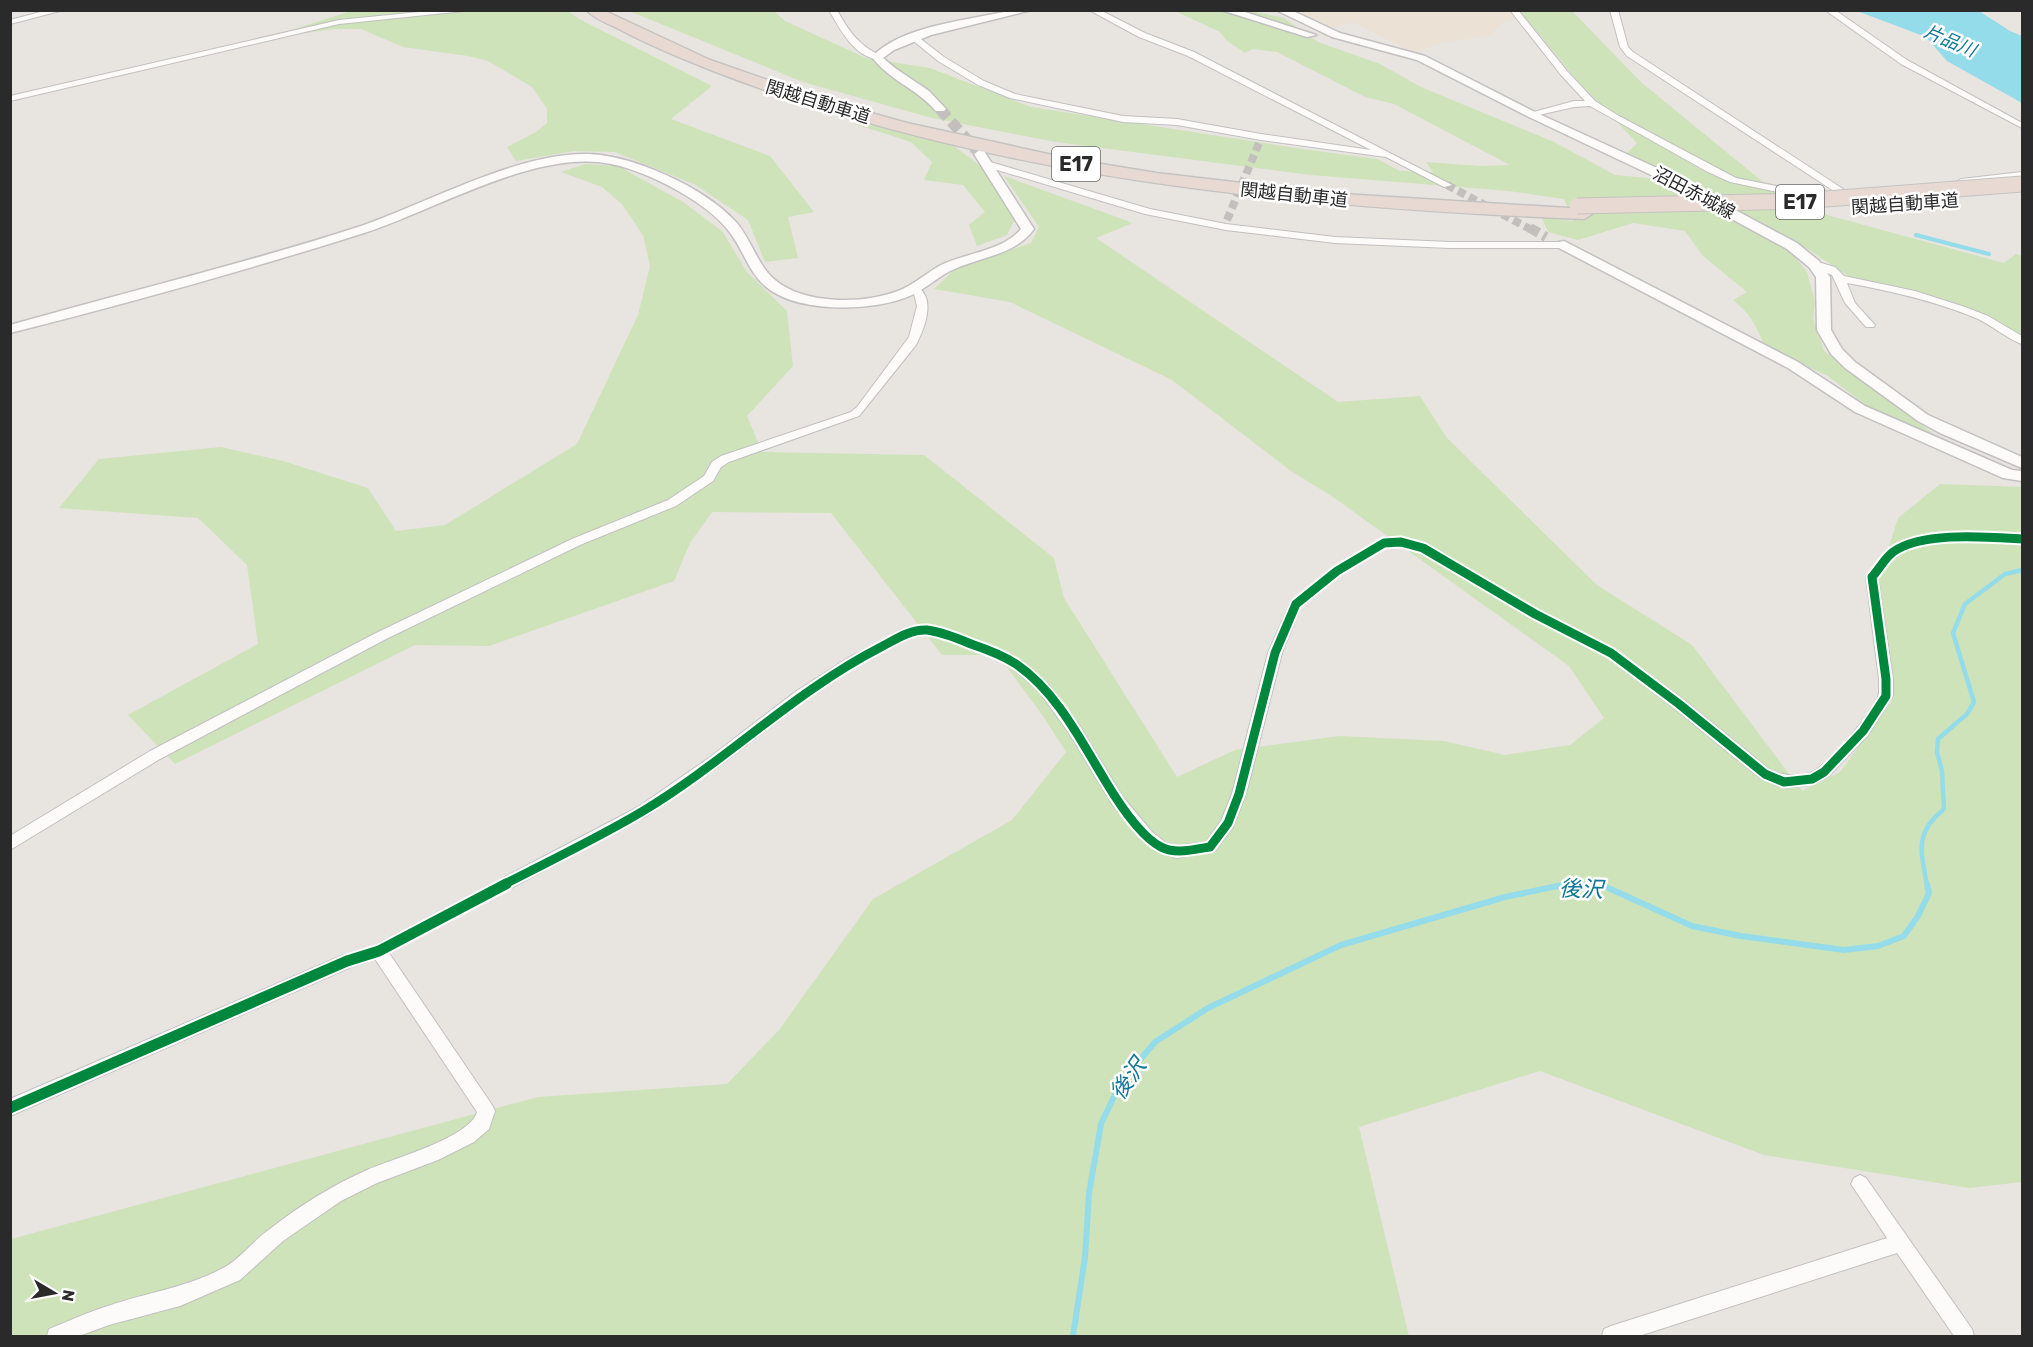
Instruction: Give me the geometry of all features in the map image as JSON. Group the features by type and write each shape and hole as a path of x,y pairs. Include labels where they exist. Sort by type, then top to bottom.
{"highway":[{"name":"関越自動車道","path":"592,10 654,42 754,82 869,118 995,149 1135,174 1315,198 1402,206 1684,215 1881,206 2022,194"},
{"name":"関越自動車道","path":"610,10 715,59 876,112 1004,143 1140,168 1314,190 1581,210 1776,204 2022,184"}],"street":[{"path":"10,22 60,10"},
{"path":"10,99 339,22 470,10"},
{"path":"833,10 853,40 888,68 928,93 940,109"},
{"path":"877,57 892,47 914,38 1027,10"},
{"path":"1093,10 1142,35 1175,46 1447,185"},
{"path":"1227,10 1314,36 1329,33"},
{"name":"沼田赤城線","path":"1281,10 1329,33 1421,58 1694,193 1792,246 1814,264"},
{"path":"1514,10 1564,73 1592,103 1708,169 1733,180 1803,193 1863,192 2022,175"},
{"path":"1614,10 1624,47 1630,54 1840,191"},
{"path":"1829,10 1904,62 2022,126"},
{"path":"914,38 941,59 981,83 1013,96 1123,118 1177,122 1260,140 1389,155"},
{"path":"1533,115 1574,104 1592,103"},
{"path":"10,329 360,231 478,184 538,165 577,158 612,160 664,180 716,209 740,236 764,276 771,284 787,294 840,302 887,298 913,288 959,261 1012,243 1025,234 1028,229 1025,221 983,159"},
{"path":"983,159 1148,212 1335,240 1450,245 1564,245"},
{"path":"1546,237 1792,365 1860,409 1970,456 2008,475 2022,476"},
{"path":"1814,264 1836,270 1842,279 1849,301 1870,325"},
{"path":"1814,264 1824,285 1824,330 1836,351 1850,365 1923,418 1945,430 2022,463"},
{"path":"1842,279 1904,291 1964,310 2011,332 2022,341"},
{"path":"10,844 155,754 381,636 576,542 672,503 709,478 716,465 725,459 855,414 912,343 920,324 922,306 920,295 913,288"},
{"path":"10,1108 346,961 379,951 643,811 714,762 800,696 853,661 910,632 926,630 948,635 993,652 1016,664 1043,687 1074,729 1118,800 1147,836 1161,847 1176,852 1210,847 1228,823 1239,794 1275,653 1296,604 1337,571 1384,543 1401,542 1423,548 1535,614 1611,653 1679,704 1765,774 1784,782 1812,779 1824,772 1863,731 1886,696 1886,679 1872,577 1895,551 1917,543 1946,539 2022,539"},
{"path":"56,1336 109,1315 180,1297 232,1273 276,1234 335,1195 372,1176 432,1154 468,1136 483,1123 486,1111 379,951"},
{"path":"1860,1184 1965,1336"},
{"path":"1611,1336 1900,1243"}],"shaded area":[{"path":"1511,10 1516,19 1503,23 1488,36 1445,42 1413,53 1353,22 1328,29 1288,11"}],"green space":[{"path":"351,11 568,11 579,19 712,86 671,119 770,156 814,212 788,217 798,258 765,262 748,220 694,184 615,152 574,151 516,161 507,147 536,132 547,123 547,109 532,87 488,61 403,47 361,29 333,29 294,35 336,25 335,21 279,34"},
{"path":"629,11 774,11 785,21 866,58 930,68 1031,107 1377,159 1400,171 1433,172 1426,162 1480,166 1510,165 1394,104 1365,97 1277,52 1253,49 1245,53 1226,40 1220,32 1175,11 1251,11 1284,18 1318,42 1380,64 1421,87 1554,142 1615,175 1658,179 1789,249 1807,272 1815,302 1813,318 1824,351 1934,434 1872,410 1828,376 1765,347 1752,321 1733,300 1747,292 1703,256 1685,231 1633,223 1578,240 1548,232 1542,218 1573,221 1564,199 1509,191 1311,175 1056,142 932,118 803,82"},
{"path":"1520,11 1572,11 1642,83 1763,182 1827,215 2004,263 2016,254 2022,256 2022,336 1997,322 1917,293 1853,279 1809,250 1627,153 1637,143 1575,78"},
{"path":"862,122 950,143 987,171 1014,221 1007,235 977,246 969,225 985,212 963,185 924,180 932,162 911,142 855,124"},
{"path":"585,164 618,166 683,202 722,231 747,272 787,311 793,366 747,416 762,452 924,455 1054,558 1064,598 1177,777 1235,750 1340,736 1444,741 1505,755 1570,745 1604,718 1569,666 1333,497 1291,471 1172,380 1010,302 934,289 955,269 1031,243 1039,227 1004,176 1133,223 1096,238 1338,402 1420,396 1447,438 1597,585 1692,645 1802,791 1840,772 1892,701 1892,663 1878,581 1898,518 1940,484 2022,487 2022,1182 1969,1188 1764,1155 1540,1071 1359,1127 1409,1336 11,1336 11,1239 538,1097 727,1084 779,1030 873,899 1012,820 1066,752 1043,716 998,655 942,655 831,513 712,512 690,543 674,581 489,646 415,645 175,764 128,715 258,644 247,565 198,518 59,508 99,459 221,447 283,461 368,488 396,531 445,525 577,444 638,315 650,266 643,235 622,204 602,187 561,172"}],"water":[{"name":"片品川","path":"1857,11 1979,11 2022,36 2022,103 1947,61 1926,37"}],"waterway":[{"path":"1916,235 1989,254"},
{"name":"後沢","path":"1927,885 1922,843 1928,826 1944,809 1942,771 1937,752 1938,739 1967,714 1974,702 1953,633 1965,604 2005,574 2022,570"},
{"name":"後沢","path":"1586,885 1604,886 1692,926 1741,936 1844,950 1878,946 1904,936 1918,916 1929,893 1927,884"},
{"name":"後沢","path":"1073,1336 1085,1257 1089,1193 1101,1124 1120,1084 1155,1042 1208,1008 1341,945 1505,897 1562,885"},
{"name":"後沢","path":"1562,885 1586,885"},
{"name":"後沢","path":"1562,885 1586,885"},
{"name":"後沢","path":"1586,885 1592,885"}],"tunnel":[{"path":"940,109 980,154"},
{"path":"1227,220 1259,143"},
{"path":"1447,185 1532,230"},
{"path":"1530,228 1546,237"}],"cycle path":[{"path":"10,1108 347,961 379,951 643,811 714,762 800,696 853,661 910,632 926,630 948,635 993,652 1016,664 1043,687 1074,729 1117,800 1147,836 1161,847 1176,852 1210,847 1228,823 1239,794 1275,653 1296,604 1337,571 1384,543 1401,542 1423,548 1535,614 1611,653 1679,704 1765,774 1784,782 1812,779 1824,772 1863,731 1886,696 1886,679 1872,577 1890,555 1903,546 1936,539 1975,537 2022,539"}]}
